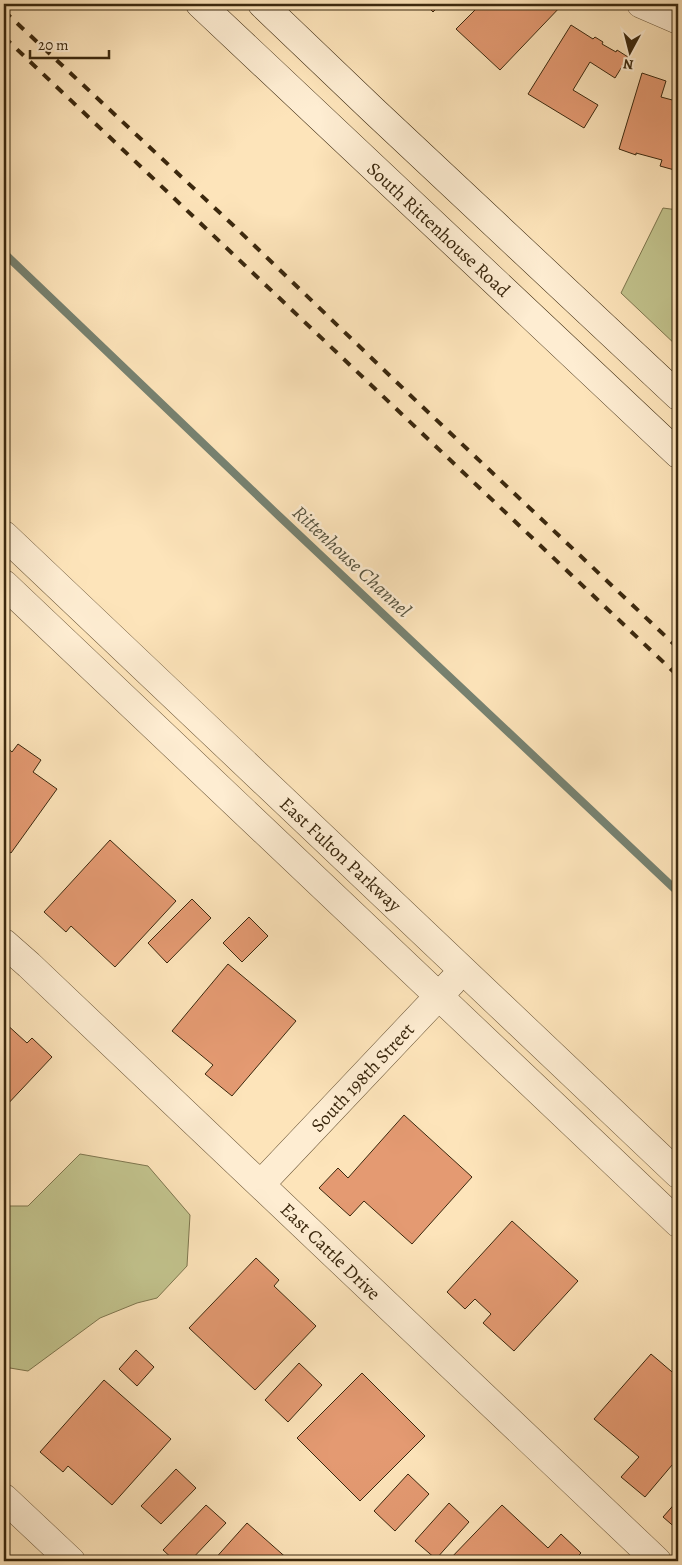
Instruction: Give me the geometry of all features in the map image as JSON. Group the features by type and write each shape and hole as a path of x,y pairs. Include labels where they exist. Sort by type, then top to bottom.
{"street":[{"name":"South Rittenhouse Road","path":"200,4 678,454"},
{"path":"262,4 678,396"},
{"path":"641,4 678,20"},
{"name":"East Fulton Parkway","path":"4,535 678,1174"},
{"name":"East Fulton Parkway","path":"4,584 678,1223"},
{"name":"East Cattle Drive","path":"4,944 29,965 261,1184 657,1561"},
{"name":"South 198th Street","path":"261,1184 464,970"},
{"path":"4,1498 71,1561"}],"green space":[{"path":"663,208 678,210 678,347 621,293"},
{"path":"80,1154 148,1166 190,1215 187,1266 157,1298 137,1303 100,1318 28,1371 4,1367 4,1206 28,1206"}],"building":[{"path":"425,4 441,4 433,12"},
{"path":"481,4 563,4 500,70 456,29"},
{"path":"571,25 593,39 595,37 603,42 602,44 616,52 617,50 628,57 615,78 590,62 573,90 598,105 584,128 528,94"},
{"path":"642,73 666,81 661,97 676,101 678,93 678,171 660,166 662,160 636,153 636,155 619,149"},
{"path":"18,744 41,760 33,772 57,789 11,853 4,848 4,745 12,752"},
{"path":"110,840 176,901 115,967 71,926 66,932 44,912"},
{"path":"192,899 211,918 167,963 148,943"},
{"path":"249,917 268,936 242,962 223,943"},
{"path":"228,964 296,1021 232,1096 205,1074 213,1065 172,1031"},
{"path":"4,1022 27,1043 32,1038 52,1057 4,1108"},
{"path":"404,1115 472,1177 412,1244 364,1201 350,1216 319,1188 338,1168 348,1178"},
{"path":"512,1221 578,1281 514,1351 483,1323 491,1314 475,1299 465,1309 447,1292"},
{"path":"256,1258 279,1280 274,1286 316,1326 255,1390 189,1328"},
{"path":"136,1350 154,1367 137,1386 119,1369"},
{"path":"651,1354 678,1377 678,1458 645,1497 621,1477 639,1457 594,1419"},
{"path":"299,1363 322,1385 288,1422 265,1400"},
{"path":"362,1373 425,1436 360,1501 297,1438"},
{"path":"104,1380 171,1439 112,1505 68,1466 63,1472 40,1452"},
{"path":"176,1469 196,1488 161,1524 141,1506"},
{"path":"408,1474 429,1494 395,1531 374,1511"},
{"path":"678,1500 678,1530 663,1517"},
{"path":"449,1503 469,1522 436,1559 415,1541"},
{"path":"206,1505 226,1523 190,1561 175,1561 163,1550"},
{"path":"502,1505 548,1548 561,1534 581,1553 573,1561 448,1561"},
{"path":"247,1523 290,1561 213,1561"}],"waterway":[{"name":"Rittenhouse Channel","path":"4,253 279,516 678,892"}],"railway":[{"path":"4,11 234,226 678,648"},
{"path":"4,37 678,676"}]}
